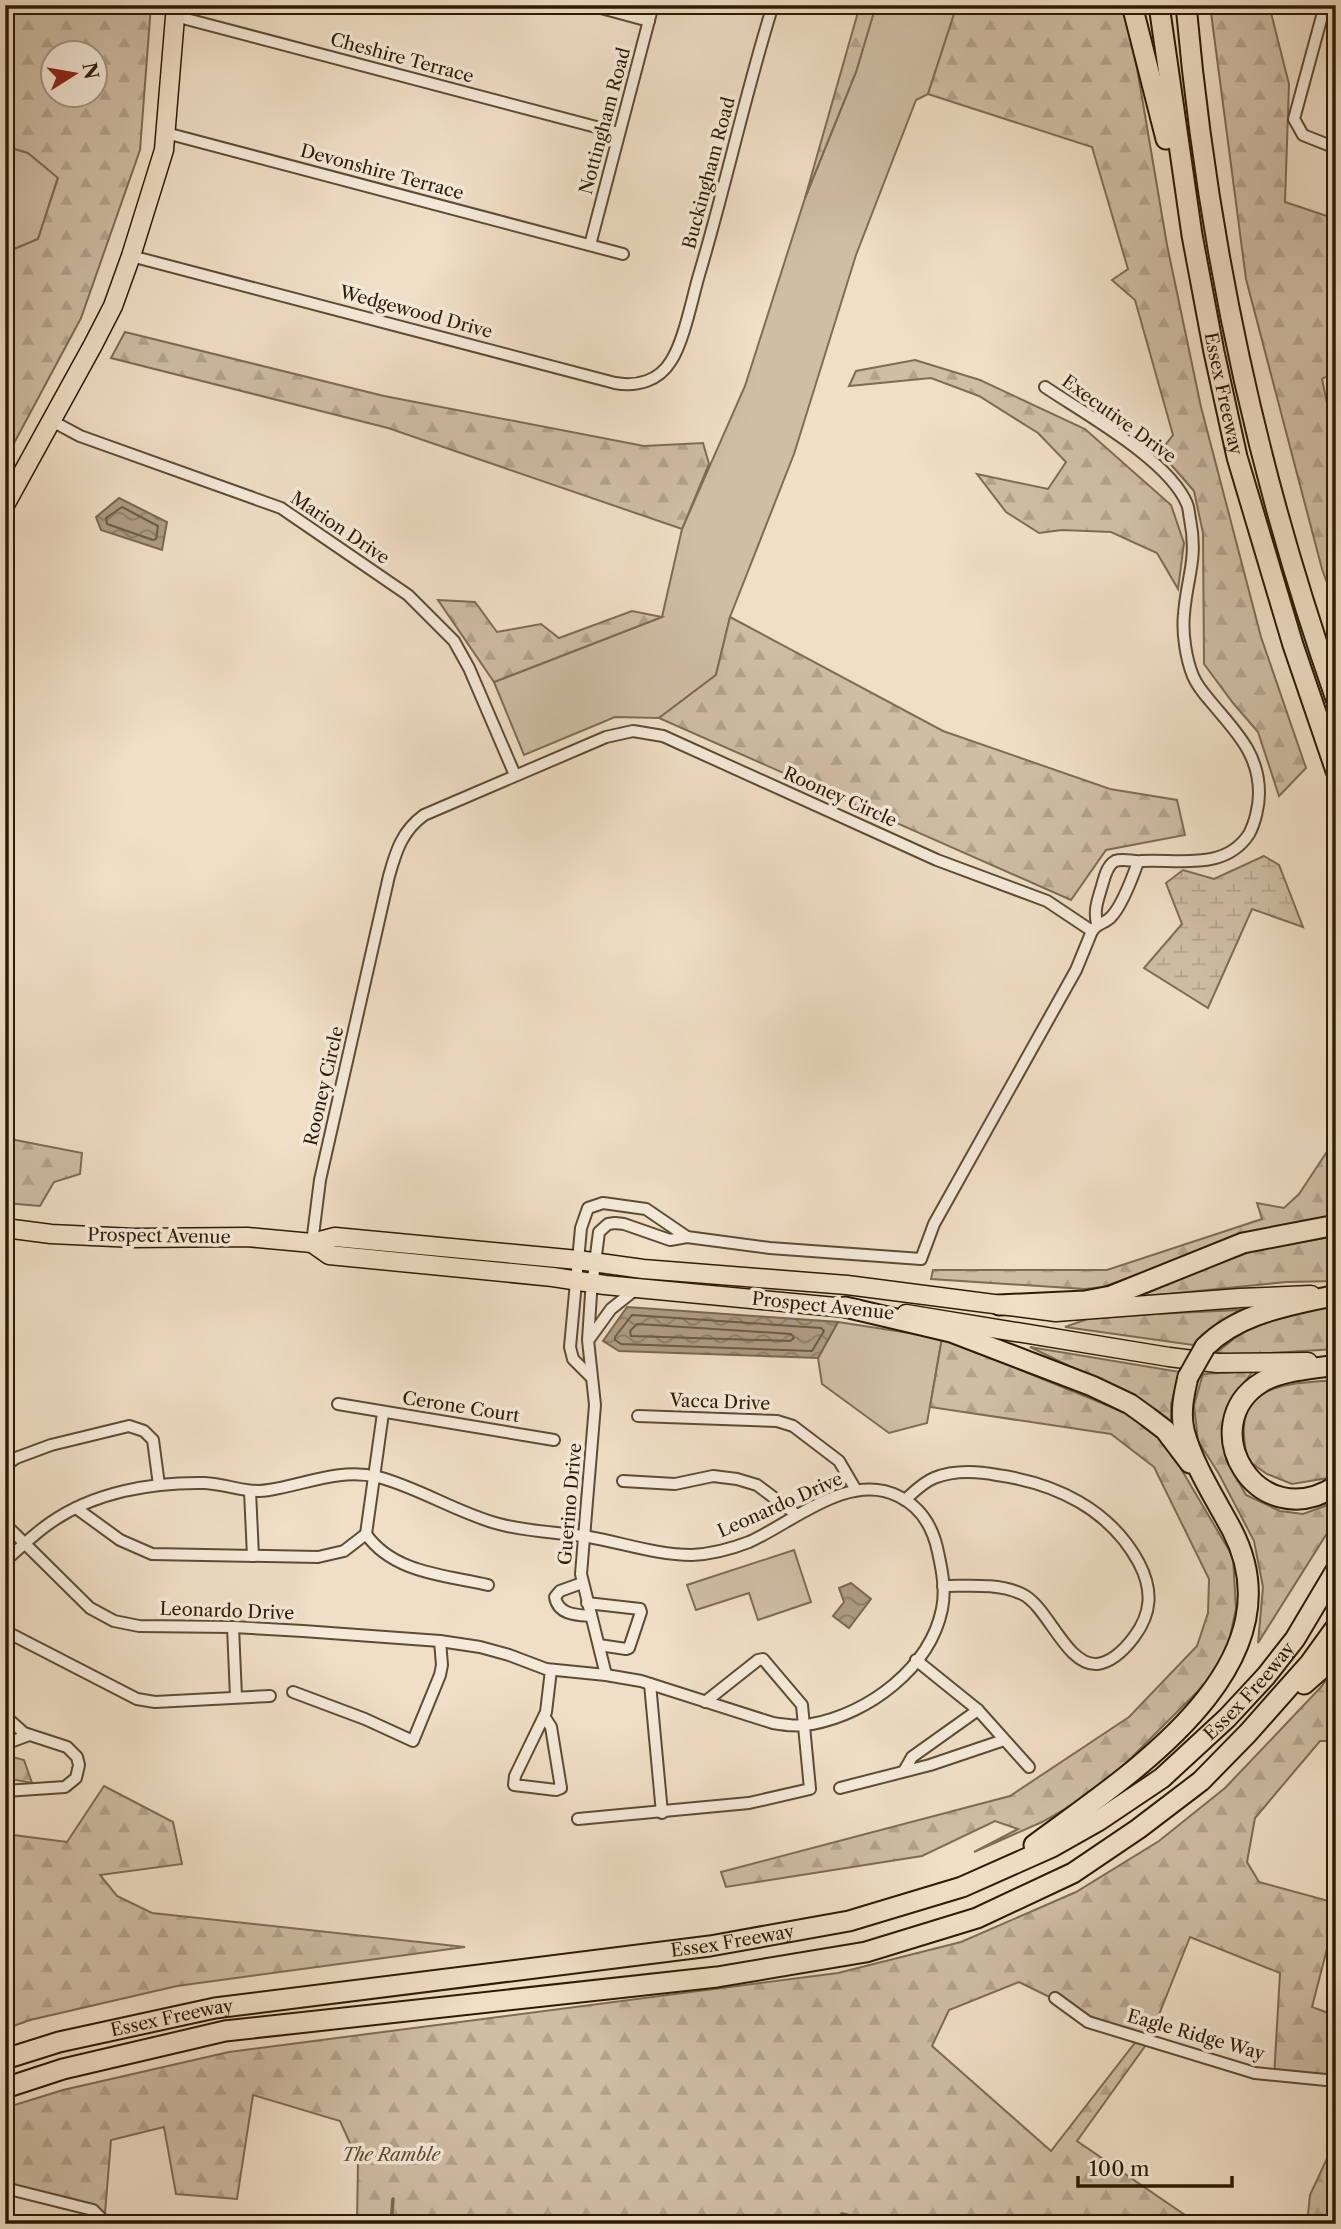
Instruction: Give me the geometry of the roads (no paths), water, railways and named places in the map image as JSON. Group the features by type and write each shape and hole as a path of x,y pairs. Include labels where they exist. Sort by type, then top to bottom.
{"highway":[{"path":"1132,5 1192,235"},
{"name":"Essex Freeway","path":"1159,5 1192,235 1237,457 1293,645 1336,771"},
{"name":"Essex Freeway","path":"1186,5 1211,210 1240,363 1284,540 1336,699"},
{"path":"999,1305 1085,1301 1111,1296 1242,1243 1336,1225"},
{"path":"1005,1867 1139,1766 1204,1702 1225,1674 1242,1636 1248,1597 1242,1555 1235,1536 1194,1455 1184,1429 1183,1400 1188,1377 1205,1347 1216,1336 1243,1320 1336,1294"},
{"path":"845,1307 951,1332 1092,1386 1129,1404 1165,1430 1218,1504"},
{"path":"1336,1362 1278,1375 1264,1381 1244,1399 1234,1420 1233,1447 1243,1472 1259,1488 1280,1496 1302,1499 1327,1492 1336,1486"},
{"name":"Essex Freeway","path":"5,2059 59,2042 215,2008 710,1946 849,1921 962,1886 1052,1847 1098,1821 1162,1778 1227,1718 1266,1676 1296,1639 1336,1570"},
{"name":"Essex Freeway","path":"5,2088 63,2068 225,2031 718,1977 866,1952 977,1918 1073,1873 1138,1829 1201,1781 1310,1663 1336,1628"},
{"path":"1248,1733 1336,1656"}],"main road":[{"path":"5,505 113,306 131,256 156,180 166,133 176,11"},
{"name":"Prospect Avenue","path":"5,1228 51,1234 134,1238 236,1237 312,1243 335,1237 847,1285 1056,1312 1240,1298 1336,1294"},
{"name":"Prospect Avenue","path":"312,1243 329,1255 928,1317 1217,1363 1336,1362"}],"street":[{"path":"590,5 649,21"},
{"name":"Nottingham Road","path":"590,245 653,5"},
{"name":"Buckingham Road","path":"677,349 773,5"},
{"path":"1325,5 1294,119 1297,129 1303,135 1336,148"},
{"name":"Cheshire Terrace","path":"176,11 620,133"},
{"name":"Devonshire Terrace","path":"166,133 623,254"},
{"name":"Wedgewood Drive","path":"131,256 625,384 646,382 655,377 671,363 677,349"},
{"name":"Executive Drive","path":"1045,387 1129,443 1169,477 1187,504 1195,541 1183,626 1193,677 1203,693 1242,737 1254,758 1259,780 1259,801 1255,818 1249,834 1232,852 1206,861 1127,860 1116,861 1108,867 1094,912 1095,928"},
{"name":"Marion Drive","path":"52,421 80,436 281,508 408,595 454,641 469,668 515,775"},
{"name":"Rooney Circle","path":"312,1243 320,1180 399,842 414,822 424,815 620,732 633,731 663,736 937,860 1047,901 1095,928"},
{"path":"586,1261 599,1232 608,1224 624,1224 670,1240 687,1237 770,1248 921,1259 934,1224 1076,970 1095,928 1110,918 1132,880 1138,862"},
{"path":"584,1282 586,1261 583,1217 588,1208 597,1203 618,1203 646,1209 687,1237"},
{"name":"Guerino Drive","path":"586,1261 570,1347 573,1359 590,1376"},
{"name":"Guerino Drive","path":"584,1282 590,1376 595,1405 583,1536 582,1583 606,1675"},
{"path":"588,1340 611,1309 637,1288"},
{"path":"338,1404 383,1413"},
{"name":"Cerone Court","path":"366,1534 383,1413 554,1440"},
{"name":"Vacca Drive","path":"638,1416 777,1420 793,1426 839,1461 856,1490"},
{"path":"5,1466 16,1458 51,1445 129,1426 144,1431 153,1440 159,1485"},
{"path":"905,1500 921,1484 933,1478 965,1472 1021,1478 1069,1496 1091,1509 1123,1537 1143,1571 1148,1587 1149,1611 1143,1625 1126,1647 1111,1659 1092,1664 1078,1658 1035,1603 1023,1594 990,1586 943,1586"},
{"name":"Leonardo Drive","path":"5,1561 24,1544 50,1523 76,1508 101,1497 159,1485 207,1483 250,1491 268,1490 331,1474 374,1476 420,1491 499,1524 583,1536 653,1551 691,1555 721,1551 750,1541 797,1515 856,1490 871,1488 897,1495 917,1509 929,1524 935,1540 943,1586 942,1609 931,1639 890,1688 833,1718 804,1725 773,1723 650,1684 606,1675 551,1670 480,1647 440,1641 233,1627 139,1626 114,1621 90,1608 24,1544"},
{"path":"623,1481 675,1484 713,1476 737,1479 757,1485 797,1515"},
{"path":"250,1491 253,1556"},
{"path":"76,1508 120,1540 152,1554 332,1555 355,1544 366,1534 375,1546 403,1565 488,1585"},
{"path":"5,1524 24,1544"},
{"path":"582,1583 560,1591 555,1597 556,1604 563,1611 591,1616"},
{"path":"587,1603 640,1609 641,1612 629,1648 599,1645"},
{"path":"233,1627 236,1697"},
{"path":"5,1632 137,1699 155,1702 270,1696"},
{"path":"293,1692 414,1741 440,1675 440,1641"},
{"path":"578,1819 749,1803 810,1789 802,1706 763,1659 758,1660 705,1702"},
{"path":"916,1660 978,1710 1029,1768"},
{"path":"544,1716 551,1727 561,1788 556,1790 514,1785 515,1776 544,1716 550,1695 551,1670"},
{"path":"650,1684 662,1812"},
{"path":"904,1771 912,1756 978,1710"},
{"path":"5,1716 29,1735 61,1744 73,1751 79,1765 76,1778 59,1789 5,1791"},
{"path":"5,1744 29,1735"},
{"path":"840,1788 930,1765 1004,1740"},
{"name":"Eagle Ridge Way","path":"1055,1998 1088,2022 1255,2073 1336,2081"},
{"path":"5,2188 93,2210 107,2224"}],"water":[{"path":"119,498 167,522 162,550 101,530 96,517"},
{"path":"627,1307 838,1322 818,1358 619,1351 603,1341"},
{"path":"851,1583 871,1599 849,1628 833,1616 844,1602 839,1588"}],"waterway":[{"path":"391,2224 393,2199"}],"park label":[{"name":"The Ramble","path":"391,2155"}]}
